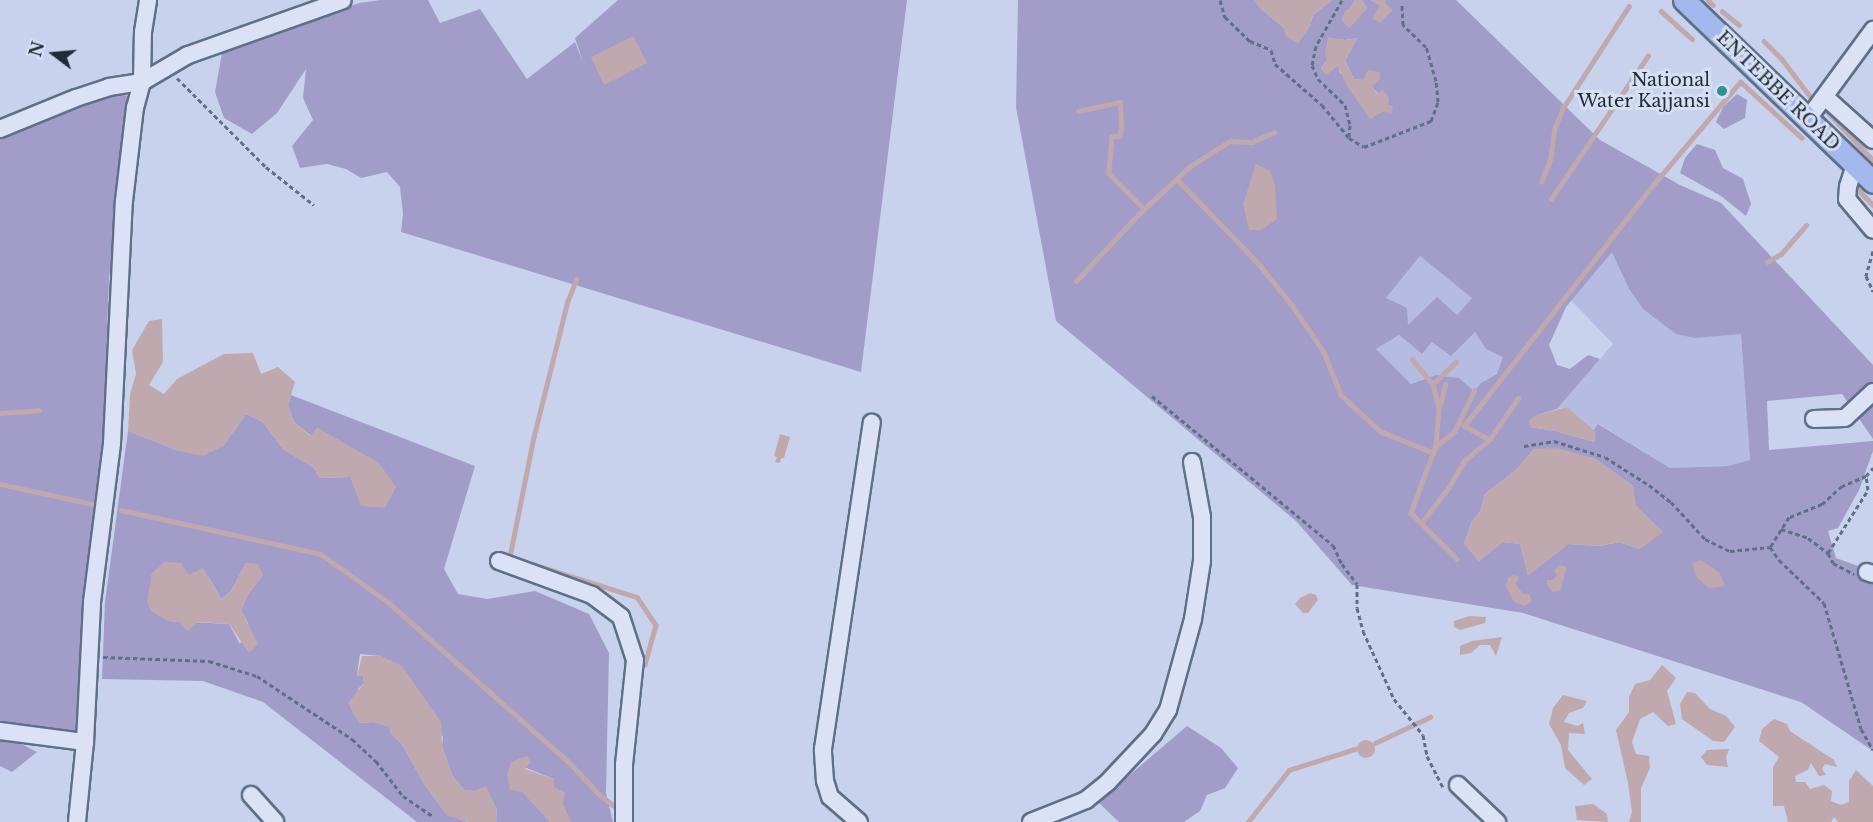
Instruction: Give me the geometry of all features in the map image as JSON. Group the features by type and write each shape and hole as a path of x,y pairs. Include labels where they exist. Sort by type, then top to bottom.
{"main road":[{"name":"ENTEBBE ROAD","path":"1684,0 1873,182"}],"street":[{"path":"77,822 85,742 92,602 112,443 124,201 135,108 142,82 143,32 148,0"},
{"path":"0,129 109,87 142,82 189,55 343,0"},
{"path":"1807,120 1873,30"},
{"path":"1825,97 1873,141"},
{"path":"1855,165 1848,186 1847,199 1873,230"},
{"path":"1814,419 1845,418 1873,392"},
{"path":"859,822 830,797 825,781 823,749 872,423"},
{"path":"1031,822 1086,800 1108,782 1153,734 1168,710 1193,619 1202,561 1202,517 1192,462"},
{"path":"499,561 592,595 621,617 635,660 624,765 624,822"},
{"path":"0,731 85,742"},
{"path":"1454,790 1497,822"},
{"path":"251,795 275,822"}],"path":[{"path":"1220,0 1225,17 1250,41 1271,50 1275,64 1322,105 1349,138 1364,147 1431,121 1438,102 1436,81 1426,48 1403,25 1402,4"},
{"path":"1342,0 1316,46 1312,65 1318,79 1345,105 1350,124 1349,138"},
{"path":"168,68 244,146 292,190 314,206"},
{"path":"1873,251 1866,276 1873,291"},
{"path":"1152,396 1333,545 1342,564 1357,584 1357,608 1362,631 1394,699 1423,735 1427,756 1435,776 1454,790"},
{"path":"1524,446 1554,441 1605,457 1649,484 1671,502 1705,539 1730,551 1770,547"},
{"path":"1770,547 1789,517 1822,504 1842,486 1866,476 1873,468"},
{"path":"1828,553 1868,490 1866,476"},
{"path":"1781,529 1808,538 1828,553 1833,563 1866,574"},
{"path":"1770,547 1779,560 1824,603 1861,729 1873,750"},
{"path":"89,657 209,661 256,676 352,739 376,761 403,796 434,817"}],"shaded area":[{"path":"381,0 428,0 440,23 480,9 527,79 575,42 583,62 575,38 618,0 907,0 861,372 401,232 403,214 400,187 387,172 361,178 346,169 327,164 300,168 292,146 313,120 303,98 306,69 277,113 252,134 224,118 215,92 222,53 359,3"},
{"path":"1018,0 1255,0 1259,7 1284,28 1310,26 1313,15 1332,0 1355,0 1350,9 1358,17 1367,8 1361,0 1371,0 1381,6 1386,0 1456,0 1600,140 1680,185 1721,203 1873,365 1873,439 1842,394 1767,401 1769,450 1873,441 1873,451 1859,490 1838,528 1828,531 1836,558 1866,569 1873,577 1873,751 1801,702 1523,613 1352,585 1296,521 1056,321 1016,107","holes":["1328,38 1345,40 1357,38 1345,61 1354,79 1363,80 1388,105 1340,73 1338,65 1326,74 1321,68 1327,60","1612,252 1629,289 1643,309 1676,334 1695,338 1741,334 1750,460 1728,466 1670,468 1598,424 1594,430 1595,442 1530,427 1537,415 1557,409 1600,359 1588,355 1570,369 1557,365 1549,345 1566,307","1420,256 1472,298 1457,315 1437,297 1408,325 1407,308 1386,298","1475,332 1486,349 1503,357 1497,374 1481,383 1474,391 1459,378 1436,375 1411,384 1376,349 1399,335 1422,354 1432,342 1451,356","1534,449 1594,458 1633,486 1640,549 1619,542 1600,546 1568,544 1528,575 1520,544 1503,542 1464,544 1472,521 1480,512 1485,494 1516,470"]},
{"path":"1255,0 1332,0 1313,15 1310,26 1298,44 1286,36 1284,28 1259,7"},
{"path":"1355,0 1361,0 1367,8 1350,28 1341,21 1345,11"},
{"path":"1371,0 1386,0 1385,3 1393,10 1380,23 1372,18 1380,6"},
{"path":"633,36 647,63 604,85 591,57"},
{"path":"1328,37 1345,40 1357,38 1345,62 1354,79 1363,80 1368,70 1380,72 1380,79 1372,87 1377,94 1383,90 1389,98 1388,105 1393,106 1391,114 1384,111 1370,119 1347,86 1338,66 1326,75 1321,68 1327,60 1325,52"},
{"path":"122,92 131,100 109,278 103,444 79,729 70,736 0,726 0,132 108,93"},
{"path":"1737,94 1747,100 1745,118 1724,129 1716,122 1723,107"},
{"path":"1697,144 1715,150 1723,168 1743,179 1751,204 1746,216 1721,196 1680,173 1685,158"},
{"path":"1256,164 1270,171 1275,185 1277,219 1261,230 1249,230 1243,204"},
{"path":"1612,251 1629,289 1643,309 1695,338 1741,333 1750,460 1728,466 1670,468 1599,424 1594,430 1567,407 1557,409 1613,344 1571,300"},
{"path":"1420,256 1473,298 1457,315 1407,325 1386,298"},
{"path":"162,319 163,362 149,385 164,394 177,379 224,354 253,353 261,374 278,367 295,382 288,405 294,422 310,436 318,428 379,463 396,487 385,508 361,506 350,477 320,478 313,467 283,449 263,422 246,414 223,446 203,456 179,451 128,431 130,394 136,374 132,350 149,321"},
{"path":"1475,332 1486,349 1504,357 1497,374 1481,383 1474,391 1459,378 1436,375 1411,384 1376,349 1399,335 1422,354 1432,342"},
{"path":"291,395 475,466 444,569 458,594 487,599 535,591 589,614 609,653 606,793 613,822 571,822 554,787 554,779 511,762 523,792 550,822 496,822 497,809 474,791 464,790 452,775 442,746 443,737 381,656 360,654 357,675 363,676 364,683 358,689 359,723 374,722 390,727 391,734 402,744 424,784 447,815 468,822 417,822 263,702 203,681 102,679 105,602 128,431 179,451 223,446 246,414 263,422 283,449 313,467 320,478 350,477 385,508 318,428 311,436 294,422 288,405","holes":["246,563 263,575 248,594 241,610 248,623 240,644 229,624 168,621 151,582 152,573 208,576 221,599 231,591"]},
{"path":"1567,407 1594,430 1595,442 1530,427 1529,420 1537,415"},
{"path":"780,434 790,437 784,458 781,458 780,463 775,462 777,457 774,456"},
{"path":"1557,448 1594,458 1633,486 1636,505 1663,532 1640,549 1619,542 1600,546 1568,544 1528,575 1520,544 1503,542 1479,562 1464,544 1472,521 1480,512 1485,494 1516,470 1534,449"},
{"path":"1701,560 1719,572 1725,586 1709,588 1697,578 1692,563"},
{"path":"165,562 181,563 189,575 203,568 221,599 231,591 246,563 258,564 263,575 248,594 241,610 258,644 249,653 229,624 198,622 187,631 179,622 168,621 151,611 147,602 152,573"},
{"path":"1559,565 1567,567 1560,591 1553,592 1547,585 1547,580 1553,580 1557,575 1554,571"},
{"path":"1513,575 1519,577 1516,584 1523,594 1529,594 1532,601 1525,606 1514,602 1506,586 1508,578"},
{"path":"1310,593 1316,595 1318,600 1308,613 1303,613 1295,604 1300,598"},
{"path":"1470,616 1486,617 1485,623 1460,630 1454,627 1454,621"},
{"path":"1502,637 1496,656 1490,645 1480,645 1471,653 1460,655 1460,646 1472,641"},
{"path":"362,656 381,656 402,666 441,722 442,746 452,775 465,790 474,791 486,786 497,809 496,822 468,822 447,815 424,784 402,744 391,734 389,727 374,722 359,723 348,703 364,683 363,676 357,676"},
{"path":"1662,665 1676,678 1667,691 1676,724 1668,726 1653,712 1640,719 1632,742 1636,754 1649,756 1650,768 1641,788 1641,822 1629,822 1632,812 1628,783 1616,730 1629,712 1629,697 1635,684 1650,680"},
{"path":"1687,692 1695,693 1710,709 1726,716 1735,727 1724,742 1713,741 1682,719 1680,704"},
{"path":"1563,695 1587,701 1583,708 1569,713 1564,722 1578,726 1583,723 1585,734 1569,733 1568,750 1592,779 1584,785 1565,768 1561,745 1549,724 1553,708"},
{"path":"1774,719 1787,724 1790,731 1834,760 1837,767 1825,764 1822,769 1826,775 1819,776 1811,763 1808,770 1795,776 1796,782 1805,782 1810,789 1824,785 1832,791 1831,801 1841,805 1849,802 1849,781 1856,770 1873,786 1873,822 1838,822 1834,817 1831,822 1788,822 1784,806 1773,806 1773,767 1779,757 1759,741 1762,729"},
{"path":"1187,726 1221,748 1238,768 1225,788 1207,795 1200,811 1184,822 1119,822 1098,802"},
{"path":"0,737 13,740 37,752 12,772 0,766"},
{"path":"1362,740 1370,740 1375,745 1373,756 1362,758 1357,753 1357,745"},
{"path":"1729,749 1726,758 1728,767 1707,765 1701,757 1707,750"},
{"path":"527,756 531,762 525,769 554,779 554,787 565,793 563,804 571,822 550,822 523,792 510,790 507,775 511,762"},
{"path":"1593,804 1607,814 1608,822 1577,820 1575,806"}],"waterway":[{"path":"1708,0 1713,5"},
{"path":"1541,182 1550,160 1554,130 1563,108 1629,6"},
{"path":"1661,11 1692,39"},
{"path":"1722,11 1739,25"},
{"path":"1764,41 1782,59 1813,100"},
{"path":"1551,199 1648,56"},
{"path":"1489,440 1464,426 1653,185 1740,82"},
{"path":"1742,83 1802,138"},
{"path":"1078,111 1120,102 1122,128 1120,136 1112,137 1109,173 1144,209"},
{"path":"1825,109 1873,160"},
{"path":"1076,281 1139,214 1189,167 1230,141 1252,142 1274,132"},
{"path":"1177,179 1258,263 1292,305 1324,352 1341,395 1380,431 1434,453"},
{"path":"1854,185 1873,205"},
{"path":"1767,262 1781,254 1806,225"},
{"path":"577,279 568,301 534,437 510,557 637,597 656,625 645,665"},
{"path":"1412,359 1433,384 1439,408"},
{"path":"1433,384 1456,362"},
{"path":"1446,384 1439,410 1436,446 1411,513 1457,559"},
{"path":"1436,446 1454,432 1474,391"},
{"path":"1422,522 1449,487 1464,461 1489,440 1518,398"},
{"path":"0,413 39,410"},
{"path":"0,484 97,505"},
{"path":"121,510 321,554 388,602 568,761 599,794 621,811"},
{"path":"1375,743 1430,717"},
{"path":"1248,822 1289,770 1355,749"}],"place":[{"name":"National Water Kajjansi","path":"1722,91"}]}
